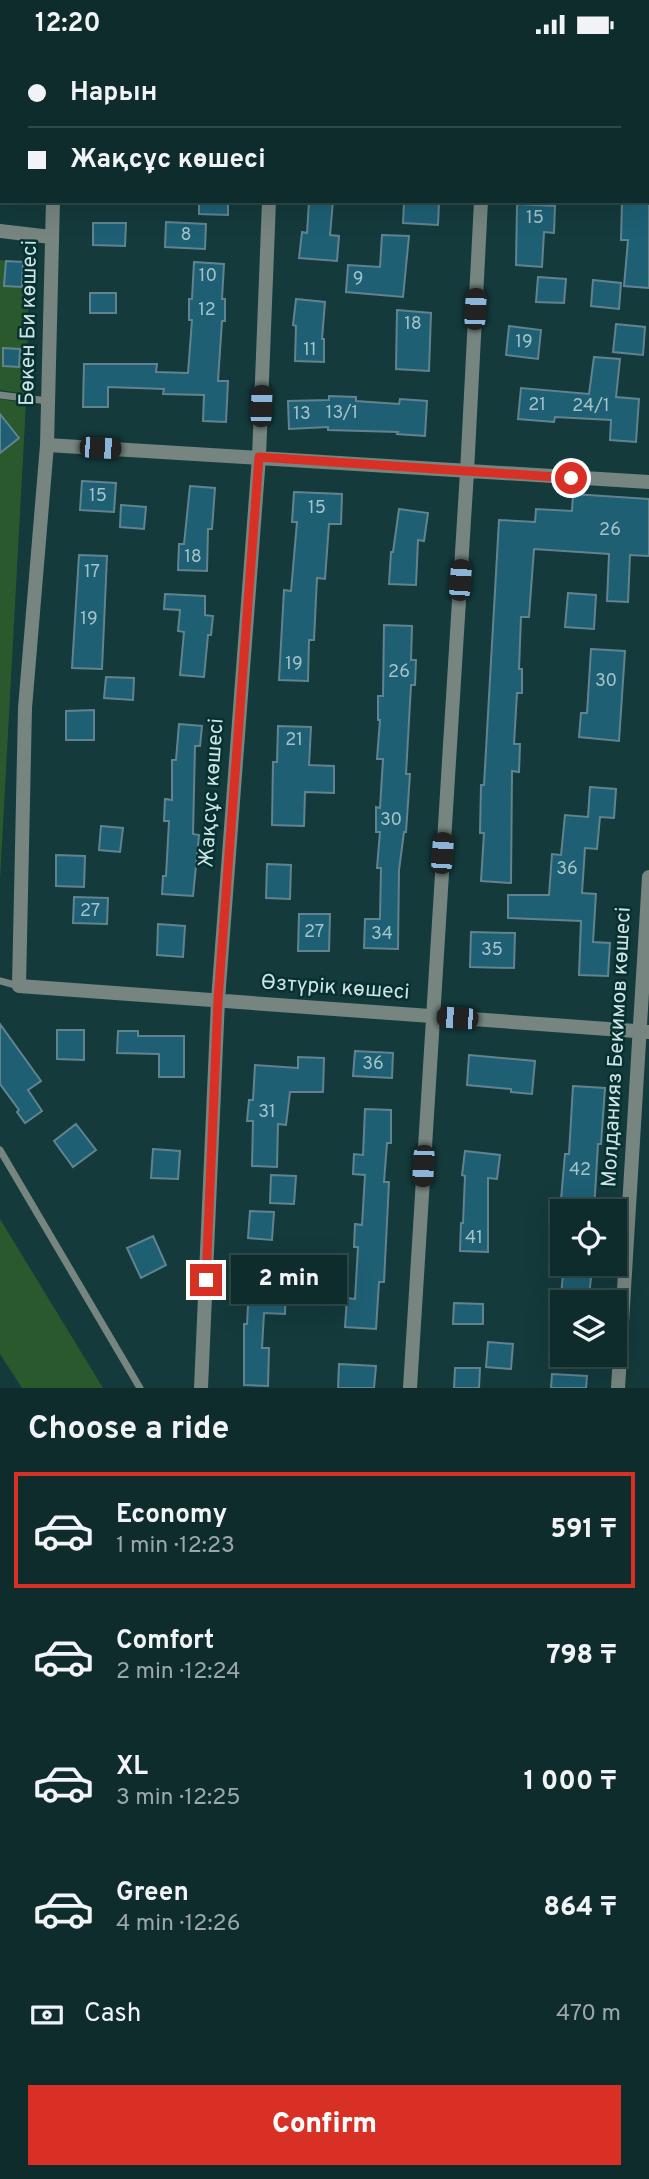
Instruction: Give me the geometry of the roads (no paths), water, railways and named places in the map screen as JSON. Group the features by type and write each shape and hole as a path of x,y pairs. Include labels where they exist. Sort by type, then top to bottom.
{"street":[{"name":"Бөкен Би көшесі","path":"19,986 25,708 47,445 53,203"},
{"name":"Жақсұс көшесі","path":"201,1388 218,1000 259,457 269,203"},
{"path":"410,1388 431,1016 467,472 481,203"},
{"path":"0,231 51,237"},
{"path":"47,445 649,482"},
{"name":"Молданияз Бекимов көшесі","path":"618,1388 644,1032 649,877"},
{"name":"Өзтүрік көшесі","path":"19,986 644,1032"}],"lane":[{"path":"0,395 48,401"},
{"path":"0,981 19,986"},
{"path":"0,1150 140,1388"}]}
